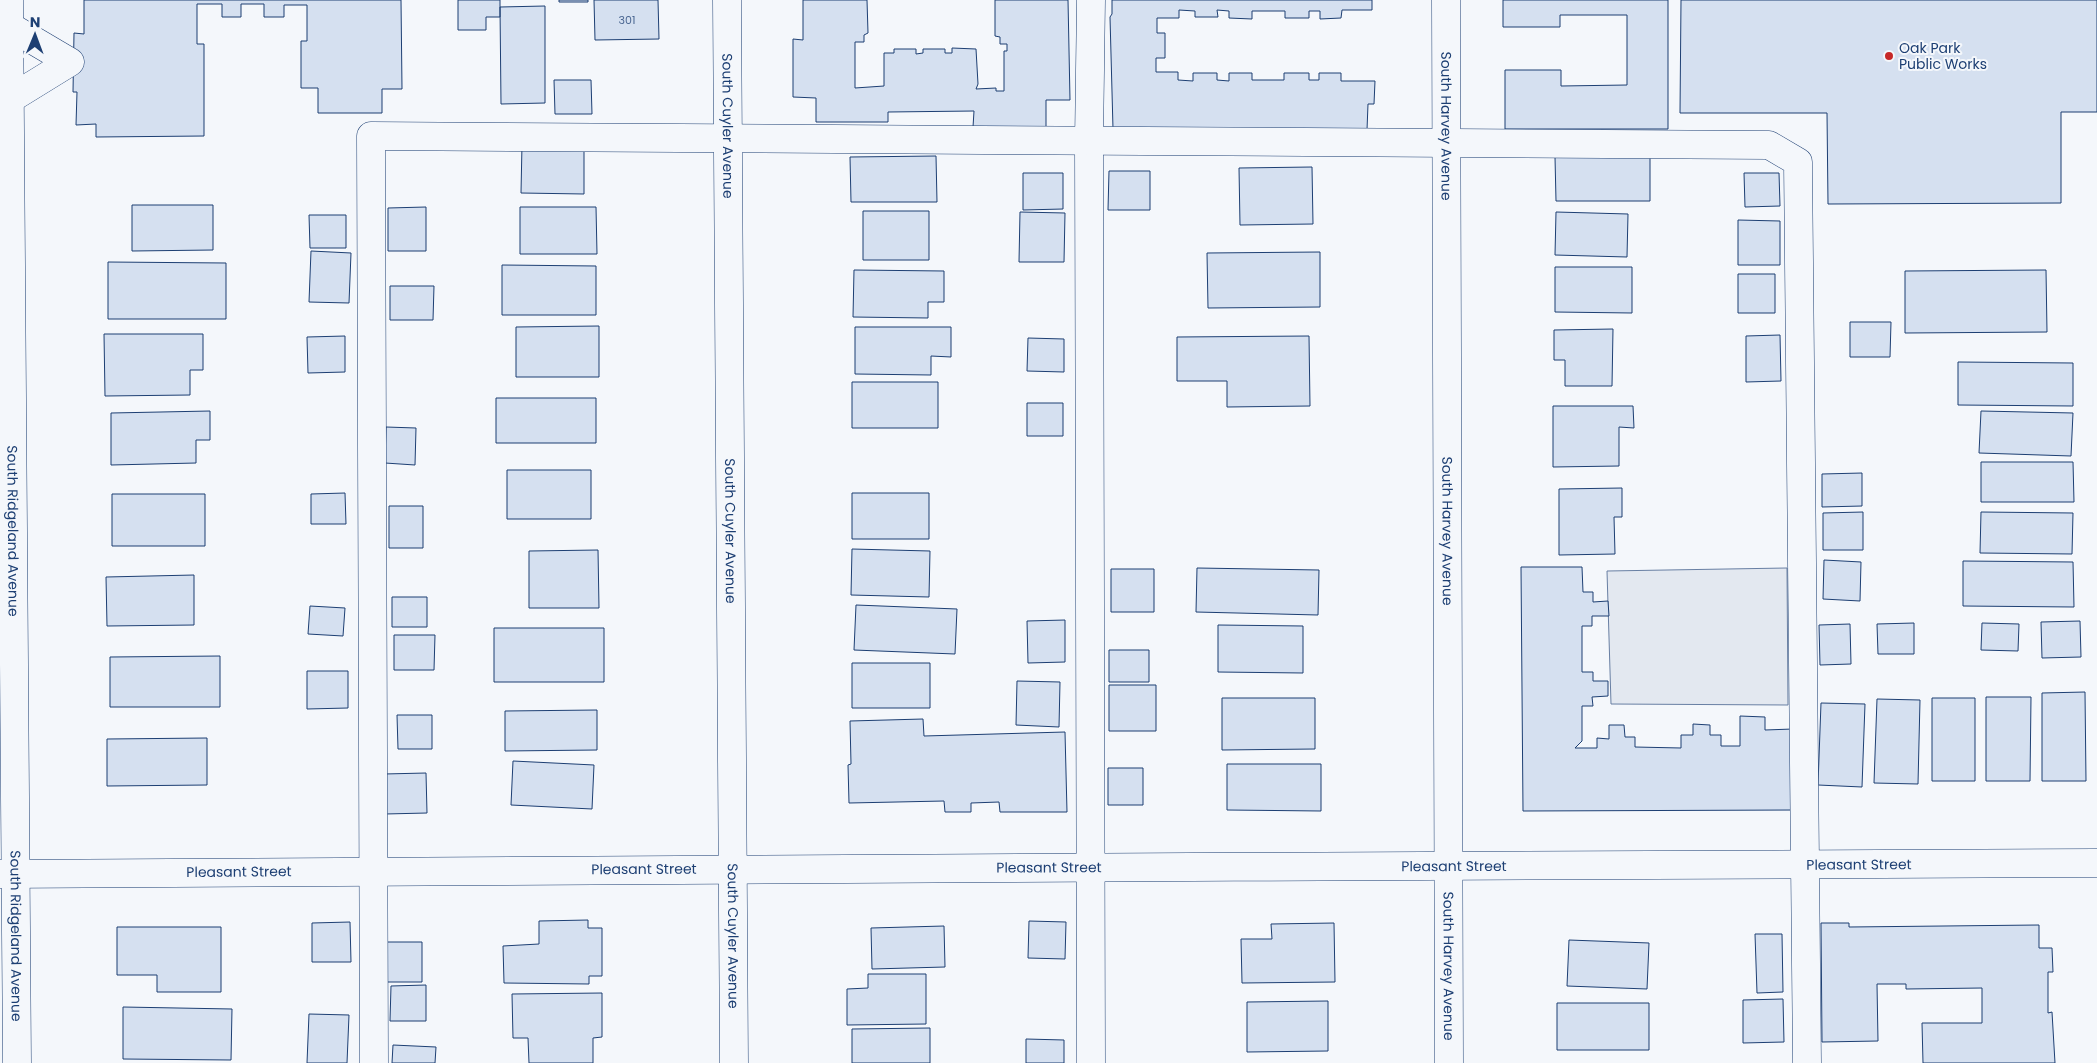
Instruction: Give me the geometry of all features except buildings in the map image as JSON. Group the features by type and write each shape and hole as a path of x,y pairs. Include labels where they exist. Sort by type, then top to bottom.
{"street":[{"name":"South Cuyler Avenue","path":"727,0 734,1063"},
{"path":"1091,0 1089,141 1091,1063"},
{"name":"South Harvey Avenue","path":"1446,0 1449,1063"},
{"path":"9,13 72,62 10,99"},
{"name":"South Ridgeland Avenue","path":"9,13 10,99 5,128 9,874 17,1063"},
{"path":"374,1063 371,136 1769,145 1798,162 1807,1063"},
{"name":"Pleasant Street","path":"9,874 732,867 1448,868 2097,863"}],"shaded area":[{"path":"1787,568 1788,705 1611,704 1607,571"}],"place":[{"name":"Oak Park Public Works","path":"1889,56"}]}
